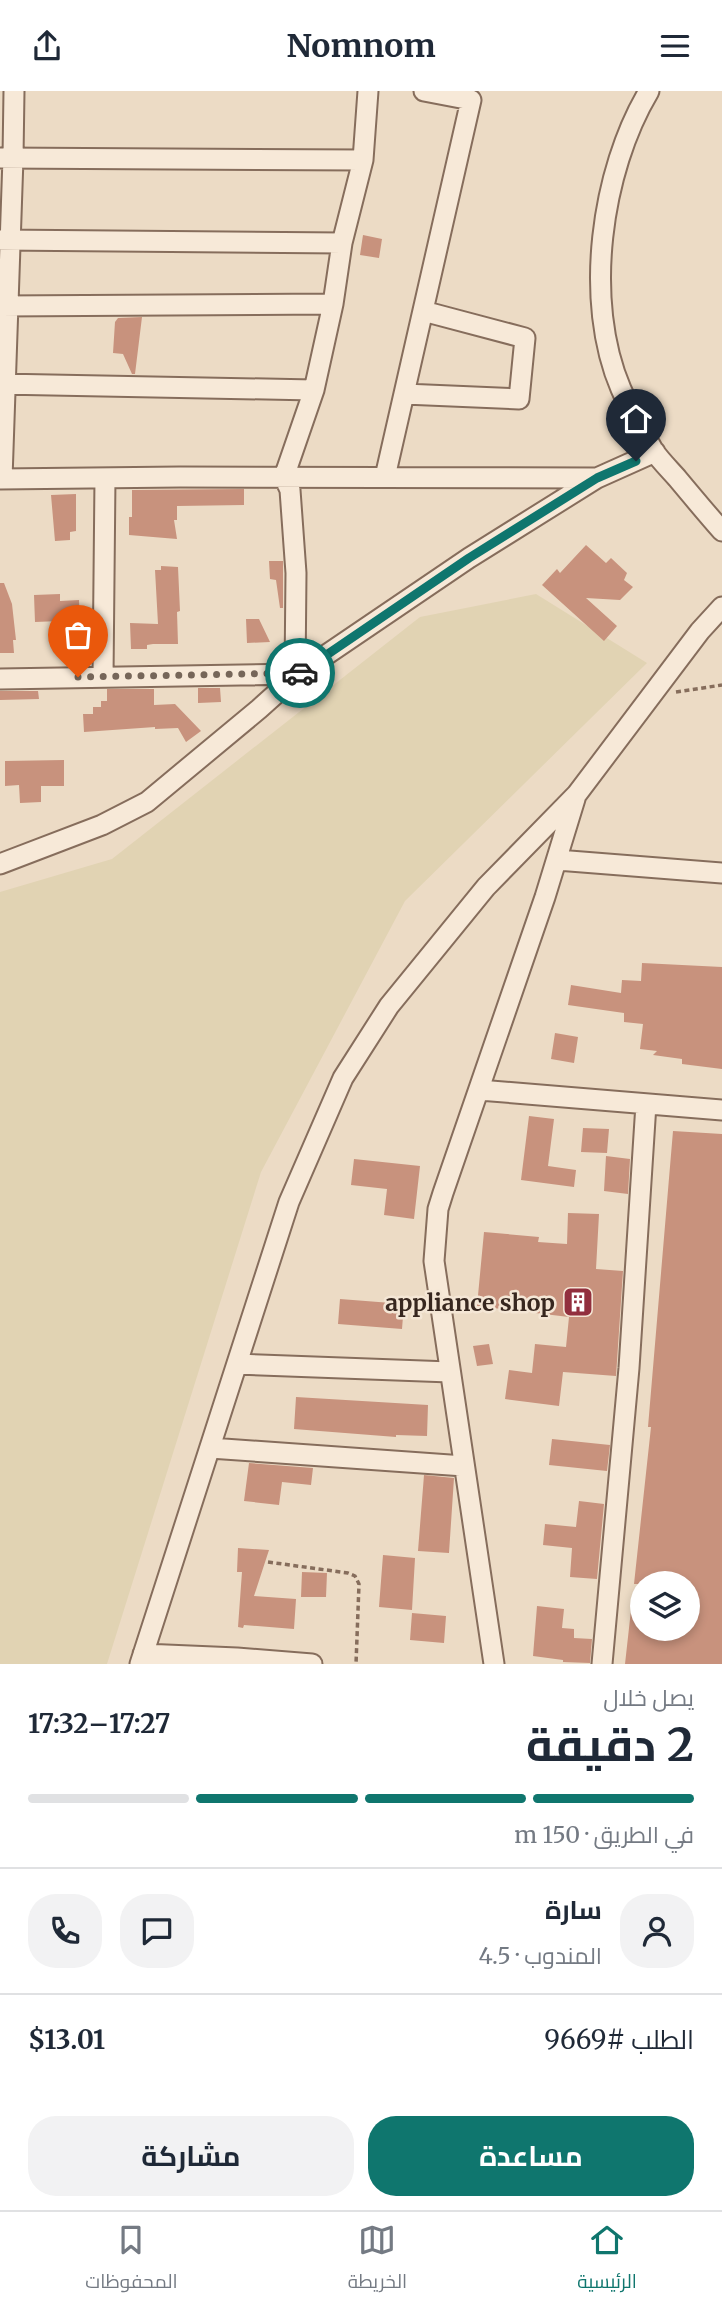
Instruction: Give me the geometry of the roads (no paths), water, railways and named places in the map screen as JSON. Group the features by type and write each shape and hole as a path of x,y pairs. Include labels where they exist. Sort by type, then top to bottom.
{"street":[{"path":"14,91 7,158 1,479 597,478"},
{"path":"297,675 296,573 290,490 284,477 314,390 333,304 342,243 363,160 368,91"},
{"path":"385,477 473,96 424,91"},
{"path":"649,91 632,121 615,168 605,217 603,317 611,360 621,389 655,452 722,531"},
{"path":"7,158 363,160"},
{"path":"5,240 342,243"},
{"path":"4,306 333,304"},
{"path":"404,394 519,399 525,338 423,311"},
{"path":"3,384 314,390"},
{"path":"0,864 102,825 147,802 297,675 469,558 597,478 655,452"},
{"path":"103,677 105,478"},
{"path":"312,1664 237,1658 142,1659 289,1202 329,1108 358,1053 389,1006 486,887 577,794 700,631 722,607"},
{"path":"0,679 297,675"},
{"path":"494,1664 433,1261 434,1245 438,1209 443,1193 577,794"},
{"path":"557,860 722,873"},
{"path":"479,1090 722,1110"},
{"path":"603,1664 629,1369 646,1104"},
{"path":"237,1364 450,1372"},
{"path":"209,1448 464,1466"}],"place":[{"name":"appliance shop","path":"578,1302"}]}
